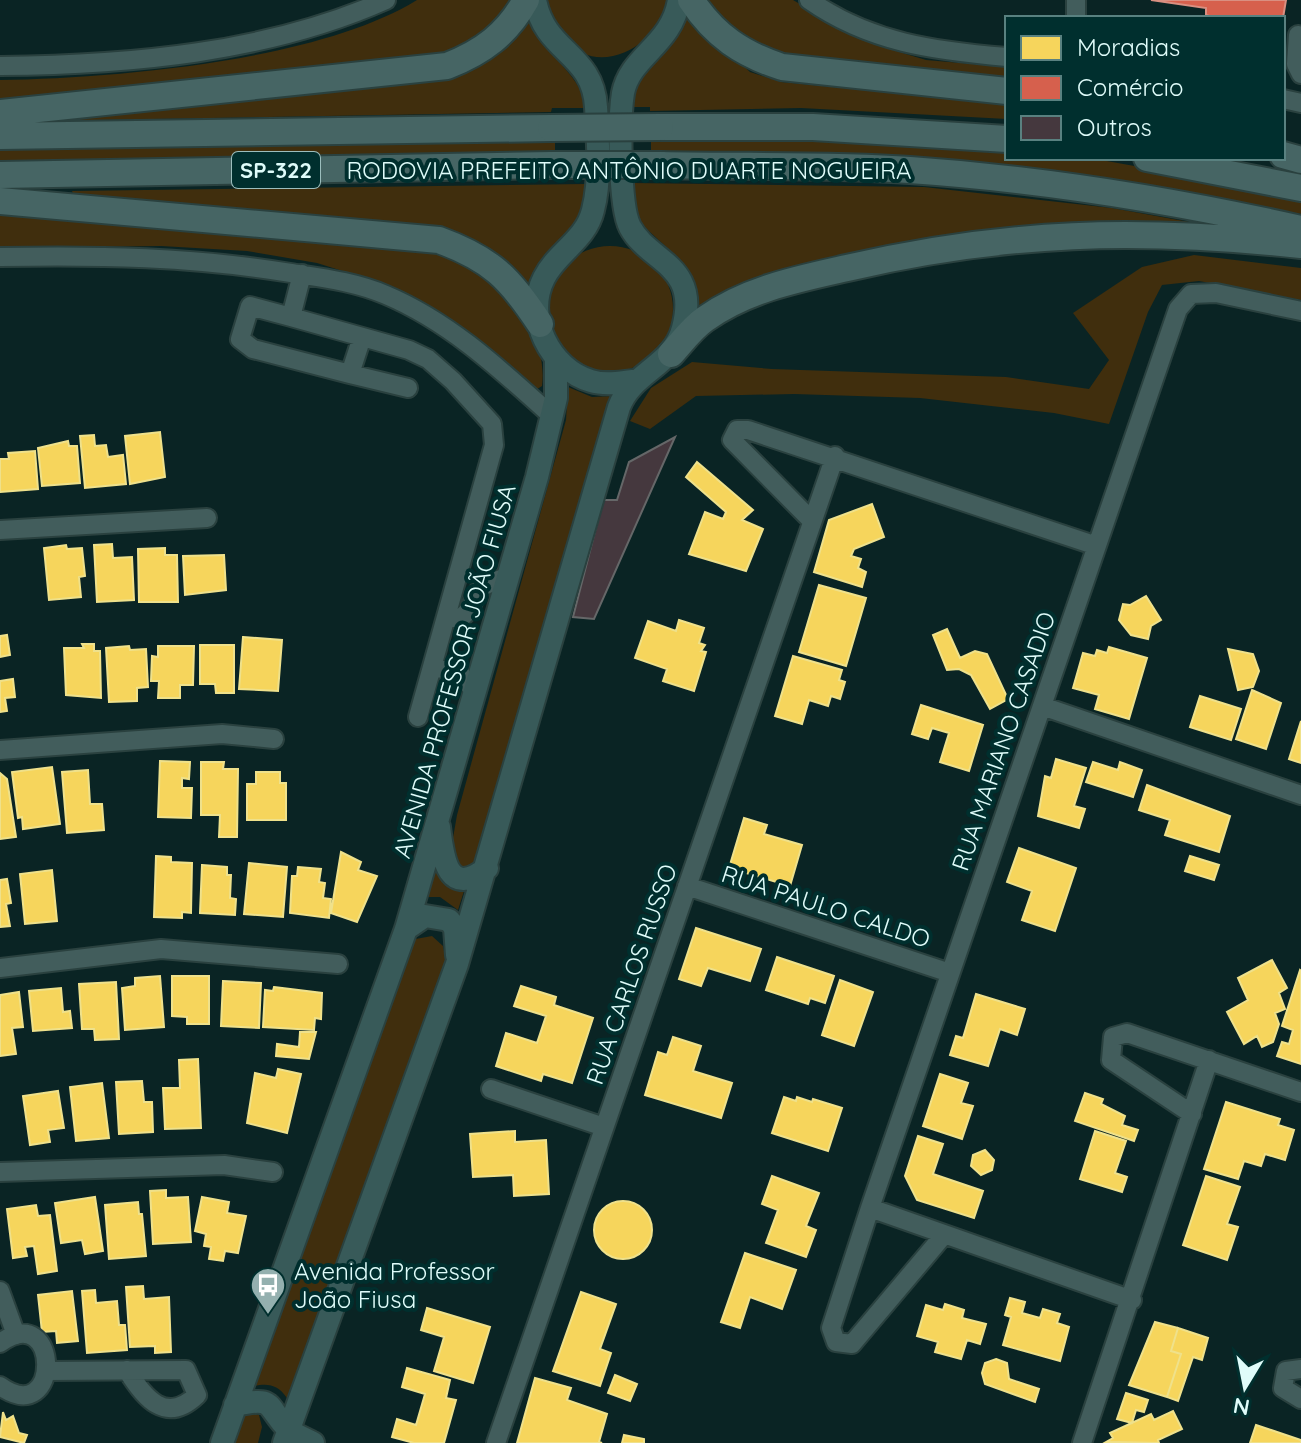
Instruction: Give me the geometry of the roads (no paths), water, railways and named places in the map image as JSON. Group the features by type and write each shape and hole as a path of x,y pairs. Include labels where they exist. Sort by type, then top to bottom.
{"highway":[{"path":"0,113 447,66 493,42 513,22 526,0"},
{"path":"691,0 714,32 753,58 782,67 1005,91"},
{"name":"RODOVIA PREFEITO ANTÔNIO DUARTE NOGUEIRA","path":"0,136 813,127 1005,139"},
{"path":"1157,160 1301,188"},
{"name":"RODOVIA PREFEITO ANTÔNIO DUARTE NOGUEIRA","path":"0,175 552,165 908,170 1016,179 1134,195 1301,229"},
{"path":"0,201 439,240 465,249 503,273 540,324"},
{"path":"671,354 701,321 745,296 799,279 934,248 1084,234 1223,237 1301,245"}],"main road":[{"name":"AVENIDA PROFESSOR JOÃO FIUSA","path":"222,1443 406,929 552,416 556,361 540,324 537,308 542,280 587,228 593,211 596,106 587,73 544,29 535,0"},
{"path":"287,1436 457,964 619,407 633,381 671,354 683,329 683,290 678,274 631,230 625,216 622,109 623,91 630,75 667,34 679,0"},
{"path":"556,361 591,381 633,381"},
{"path":"438,818 444,864 449,872 465,879 474,878 487,868"},
{"path":"406,929 425,916 449,920 455,928 457,964"},
{"path":"235,1405 257,1401 269,1404 287,1436 313,1443"}],"street":[{"path":"0,66 82,65 198,51 339,20 386,0"},
{"path":"809,0 841,19 891,40 940,51 1005,57"},
{"path":"1294,35 1296,64 1301,74"},
{"path":"0,257 109,255 252,266 370,289 423,313 483,354 552,416"},
{"path":"291,317 302,274"},
{"name":"RUA MARIANO CASADIO","path":"943,1236 852,1344 836,1342 831,1328 870,1208 1164,339 1178,309 1191,294 1216,293 1301,311"},
{"path":"408,388 253,349 240,339 250,306 409,350 428,359 492,424 494,445 418,717"},
{"path":"350,374 362,337"},
{"path":"811,520 732,440 737,430 748,430 835,456 1094,545"},
{"name":"RUA CARLOS RUSSO","path":"496,1443 835,456"},
{"path":"0,530 207,518"},
{"path":"446,618 461,618 467,613 474,592 485,583 508,577"},
{"path":"432,667 459,672 475,692"},
{"path":"1042,706 1301,795"},
{"path":"0,750 222,734 274,739"},
{"name":"RUA PAULO CALDO","path":"687,886 950,973"},
{"path":"0,968 161,949 338,964"},
{"path":"1192,1114 1111,1060 1113,1037 1127,1033 1301,1092"},
{"path":"1082,1443 1132,1300 1209,1060"},
{"path":"491,1089 604,1127"},
{"path":"0,1172 224,1165 273,1172"},
{"path":"870,1208 1132,1300"},
{"path":"0,1291 8,1339 34,1339 42,1345 47,1353 48,1371 38,1388 30,1392 11,1392 0,1386"},
{"path":"1301,1369 1286,1371 1283,1388 1301,1399"},
{"path":"48,1371 127,1370"}],"place":[{"name":"Avenida Professor João Fiusa","path":"268,1316"}]}
